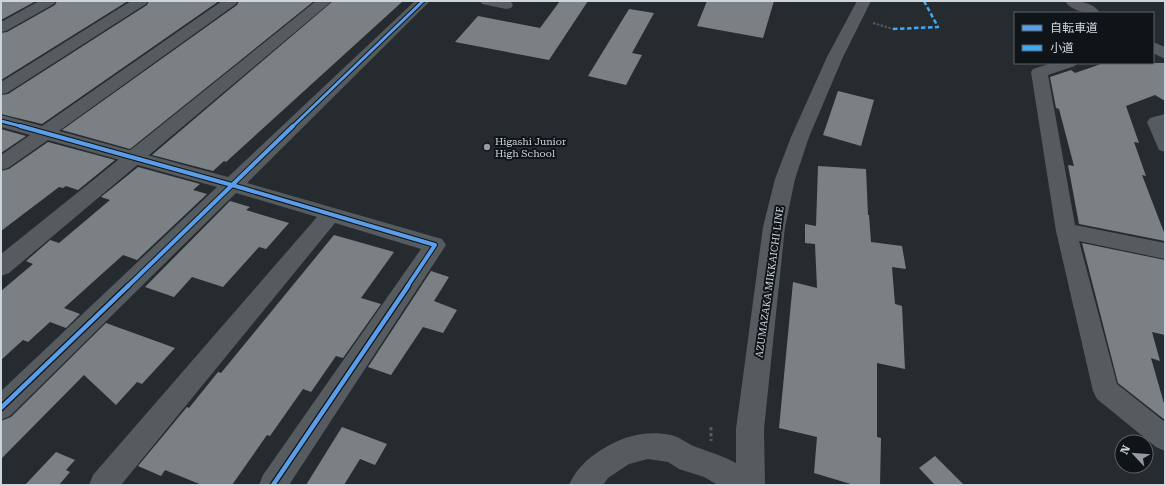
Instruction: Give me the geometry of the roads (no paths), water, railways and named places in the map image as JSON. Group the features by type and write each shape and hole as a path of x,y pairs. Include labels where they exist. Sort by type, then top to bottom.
{"main road":[{"path":"1,267 325,1"},
{"path":"487,1 507,3"},
{"name":"AZUMAZAKA MIKKAICHI LINE","path":"748,485 750,429 774,227 785,179 800,136 835,57 864,1"},
{"path":"584,485 598,468 623,452 648,446 672,449 689,459 710,465 748,485"}],"street":[{"path":"1,28 49,1"},
{"path":"1,89 141,1"},
{"path":"1,164 231,1"},
{"path":"1,408 423,1"},
{"path":"1072,1 1091,12"},
{"path":"1154,48 1165,54"},
{"path":"1066,64 1039,72 1066,231 1106,391 1165,438"},
{"path":"1,121 134,157 435,245 273,485"},
{"path":"1162,122 1165,146"},
{"path":"103,485 331,214"},
{"path":"1066,231 1165,251"}],"place":[{"name":"Higashi Junior High School","path":"487,147"}]}
